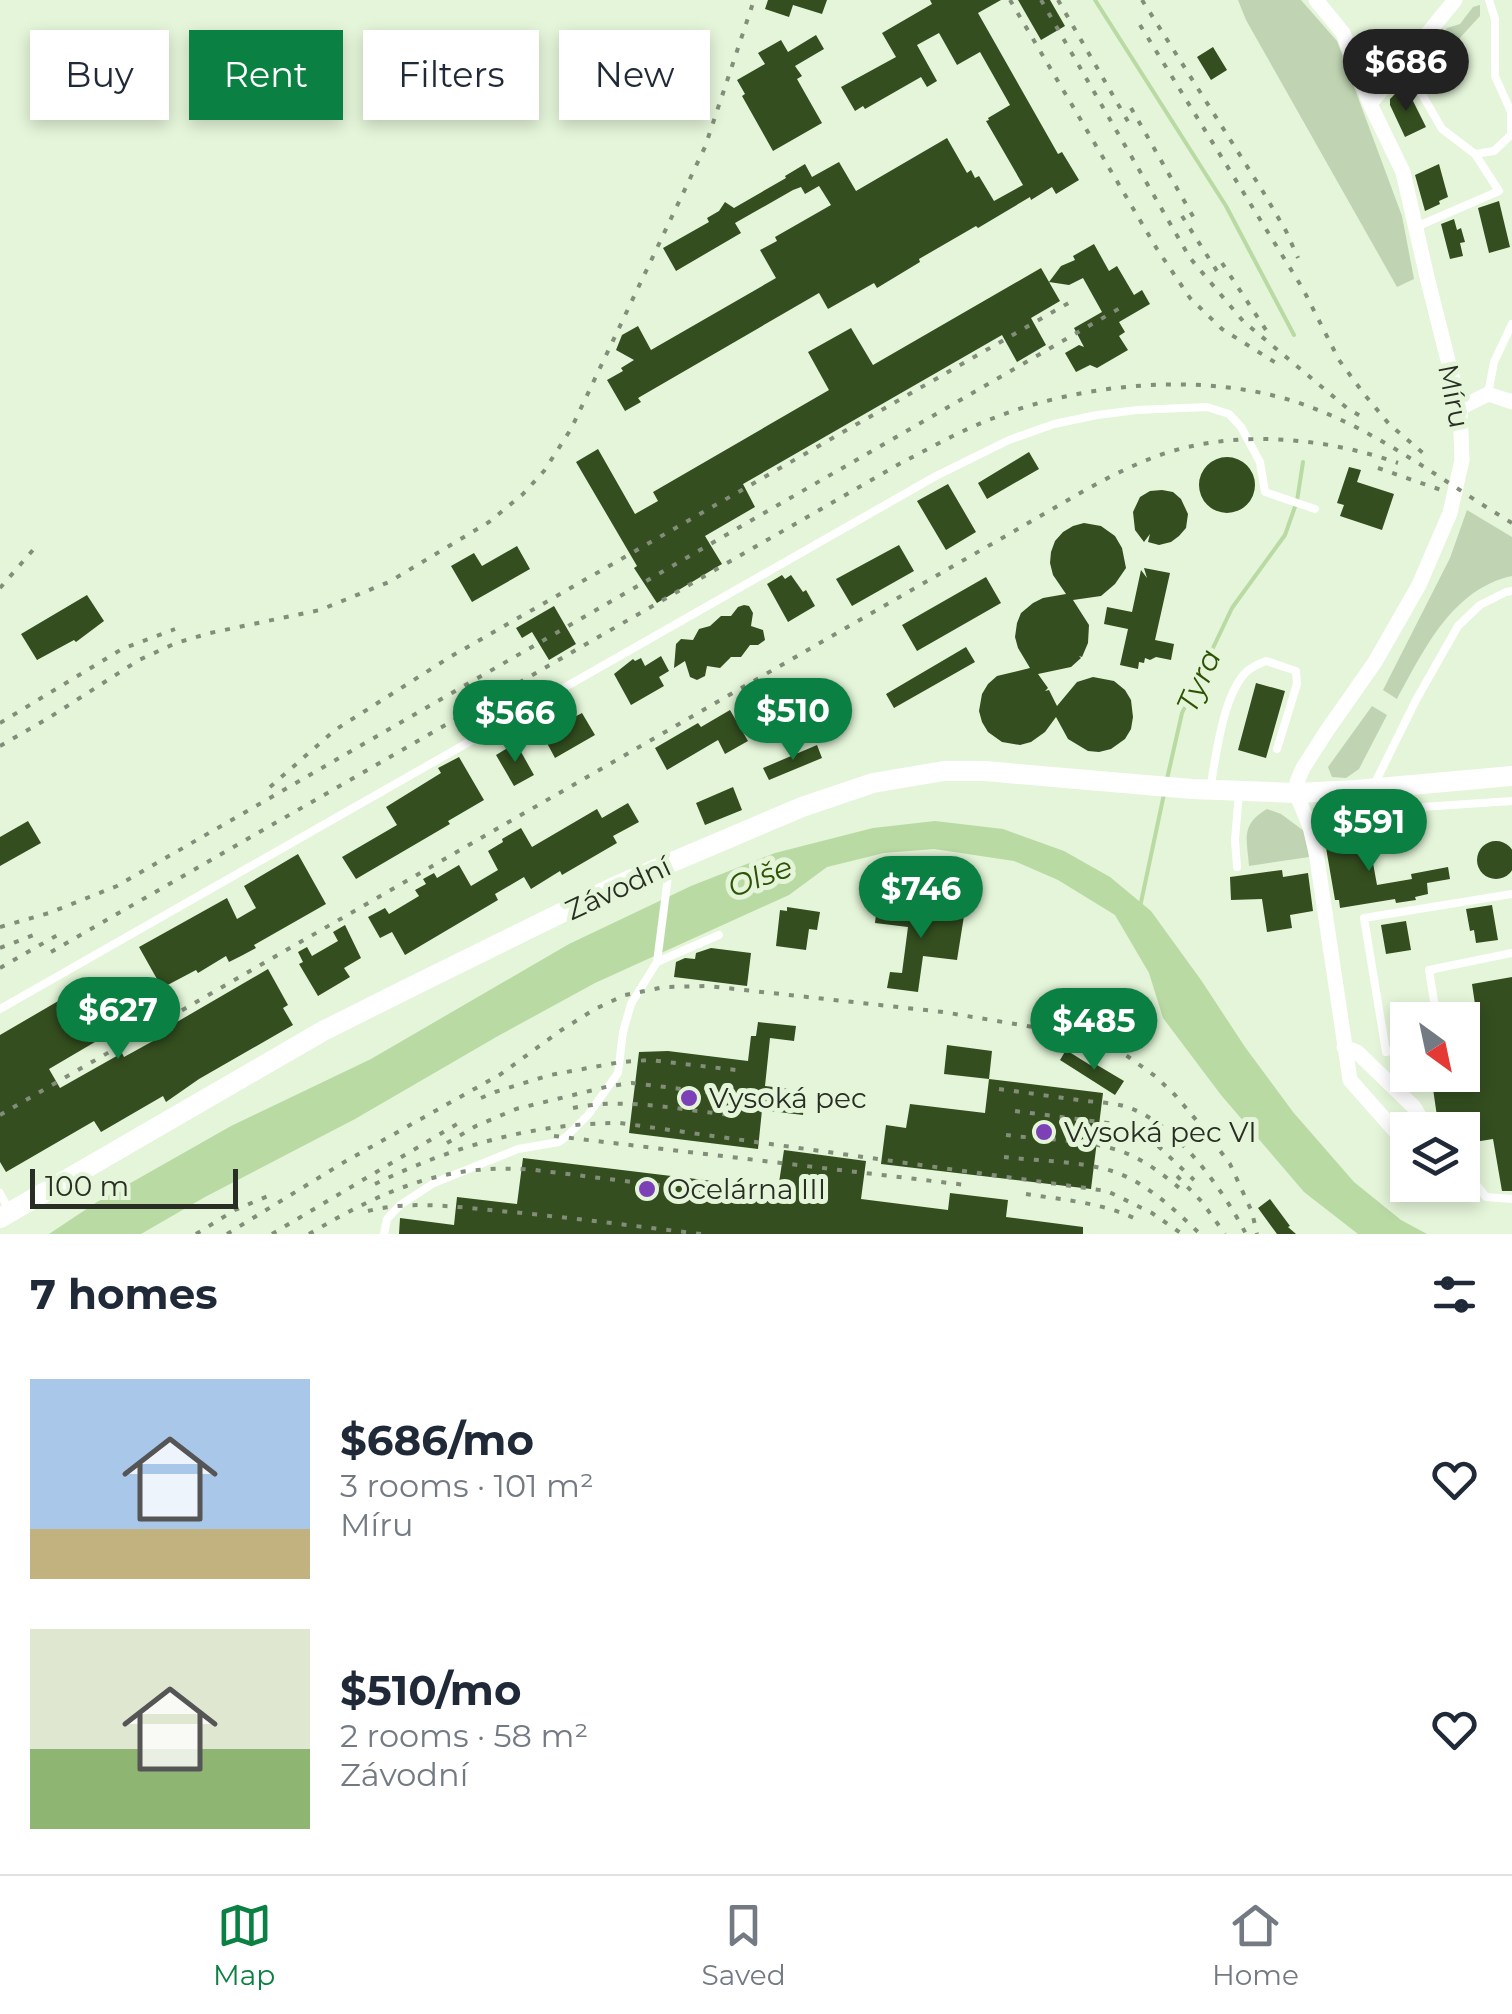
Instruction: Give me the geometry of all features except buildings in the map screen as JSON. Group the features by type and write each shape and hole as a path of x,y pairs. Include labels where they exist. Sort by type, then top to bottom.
{"street":[{"name":"Míru","path":"1296,793 1303,768 1375,662 1418,585 1450,513 1462,460 1460,408 1403,172 1370,104 1343,34 1316,0"},
{"path":"1370,104 1455,0"},
{"path":"1460,408 1488,394 1512,402"},
{"name":"Závodní","path":"5,1215 323,1030 616,886 668,871 802,807 873,783 944,771 985,771 1201,790 1296,793 1512,776"},
{"path":"1296,793 1316,852 1350,1080 1390,1125"},
{"path":"1344,1047 1358,1052 1417,1112"}],"lane":[{"path":"1476,154 1494,150 1511,135 1511,112 1494,76 1496,19 1488,0"},
{"path":"1403,62 1442,129 1476,154 1499,191 1416,228"},
{"path":"1488,394 1494,362 1512,324"},
{"path":"0,1009 936,476 1010,440 1054,424 1096,415 1207,407 1229,414 1241,427 1260,462 1265,492 1314,509"},
{"path":"1372,788 1458,626 1480,606 1512,591"},
{"path":"1201,790 1236,686 1248,669 1266,660 1296,671 1297,684 1277,749"},
{"path":"1238,868 1235,840 1239,792"},
{"path":"1371,816 1422,806 1512,801"},
{"path":"384,1234 386,1219 434,1183 518,1149 560,1142 588,1115 618,1073 631,1004 657,962 668,871"},
{"path":"1390,1051 1386,1052 1364,918 1512,894"},
{"path":"657,962 719,935"},
{"path":"1434,1002 1429,970 1512,953"},
{"path":"1480,1189 1486,1197 1512,1199"},
{"path":"0,1192 5,1215"}],"shaded area":[{"path":"1238,0 1301,0 1337,41 1402,216 1414,279 1397,287"},
{"path":"1480,5 1480,16 1434,66 1426,71 1420,66 1419,60 1447,28 1460,24 1473,7"},
{"path":"1467,510 1512,537 1512,576 1491,583 1456,608 1429,642 1397,699 1383,690 1450,558"},
{"path":"1372,706 1387,715 1359,769 1346,778 1332,777 1328,767"},
{"path":"1267,809 1304,831 1309,857 1249,866 1249,827"}],"water":[{"name":"Olše","path":"935,821 1003,829 1064,851 1110,877 1151,911 1293,1112 1354,1182 1401,1220 1427,1234 1358,1234 1304,1192 1221,1095 1163,1018 1149,973 1115,915 1058,880 1014,861 934,849 884,853 827,867 789,895 595,983 141,1234 49,1234 97,1202 231,1126 371,1059 569,944 691,886 775,853 873,828"}],"waterway":[{"name":"Tyra","path":"1095,0 1226,206 1294,335"},
{"name":"Tyra","path":"1167,779 1182,713 1232,608 1285,535 1297,501 1303,462"},
{"name":"Tyra","path":"1140,907 1164,794"}],"railway":[{"path":"0,746 139,660 176,643 320,610 389,582 489,522 523,494 544,471 571,429 705,147 754,0"},
{"path":"1010,0 1190,298 1222,329 1276,363"},
{"path":"1041,0 1190,258 1243,321 1347,408 1367,420"},
{"path":"1058,0 1130,125"},
{"path":"1142,0 1262,190 1298,258"},
{"path":"1140,25 1303,289 1339,360 1389,424 1430,459"},
{"path":"1131,108 1198,225"},
{"path":"1182,216 1222,279"},
{"path":"1222,263 1266,330"},
{"path":"270,787 335,730 450,657 1072,301"},
{"path":"0,927 117,886 1120,308"},
{"path":"51,952 901,463 968,429 1028,406 1109,389 1152,385 1235,388 1275,396 1365,432 1512,523"},
{"path":"0,1115 1129,468 1189,447 1249,439 1310,442 1398,463"},
{"path":"1378,468 1444,491"},
{"path":"0,588 39,543"},
{"path":"0,723 122,649 175,629"},
{"path":"0,948 39,933"},
{"path":"0,968 61,933"},
{"path":"227,1234 346,1161 501,1074 595,1009 625,995 664,987 708,986 943,1012 1096,1040 1155,1076 1203,1128 1230,1164 1252,1212 1257,1234"},
{"path":"481,1098 550,1075 621,1062 650,1060 736,1070"},
{"path":"447,1143 516,1109 610,1086 632,1083 731,1095"},
{"path":"999,1089 1115,1104 1143,1114 1195,1158 1246,1234"},
{"path":"573,1108 632,1104 732,1115"},
{"path":"1015,1111 1123,1125 1156,1144 1194,1180"},
{"path":"375,1184 434,1158 494,1139 556,1127 620,1123 1107,1191 1152,1213 1182,1234"},
{"path":"272,1234 457,1124"},
{"path":"1006,1135 1081,1142 1123,1152 1147,1164 1183,1191"},
{"path":"554,1136 966,1185"},
{"path":"1004,1157 1086,1165 1125,1176 1159,1198 1200,1234"},
{"path":"309,1234 390,1192 473,1170 535,1170 787,1201"},
{"path":"1177,1176 1225,1234"},
{"path":"1026,1194 1100,1206 1142,1222"},
{"path":"196,1234 235,1210 268,1196"},
{"path":"368,1211 417,1205 450,1206 701,1234"}],"place":[{"name":"Vysoká pec","path":"689,1098"},
{"name":"Vysoká pec VI","path":"1044,1132"},
{"name":"Ocelárna III","path":"647,1189"}]}
